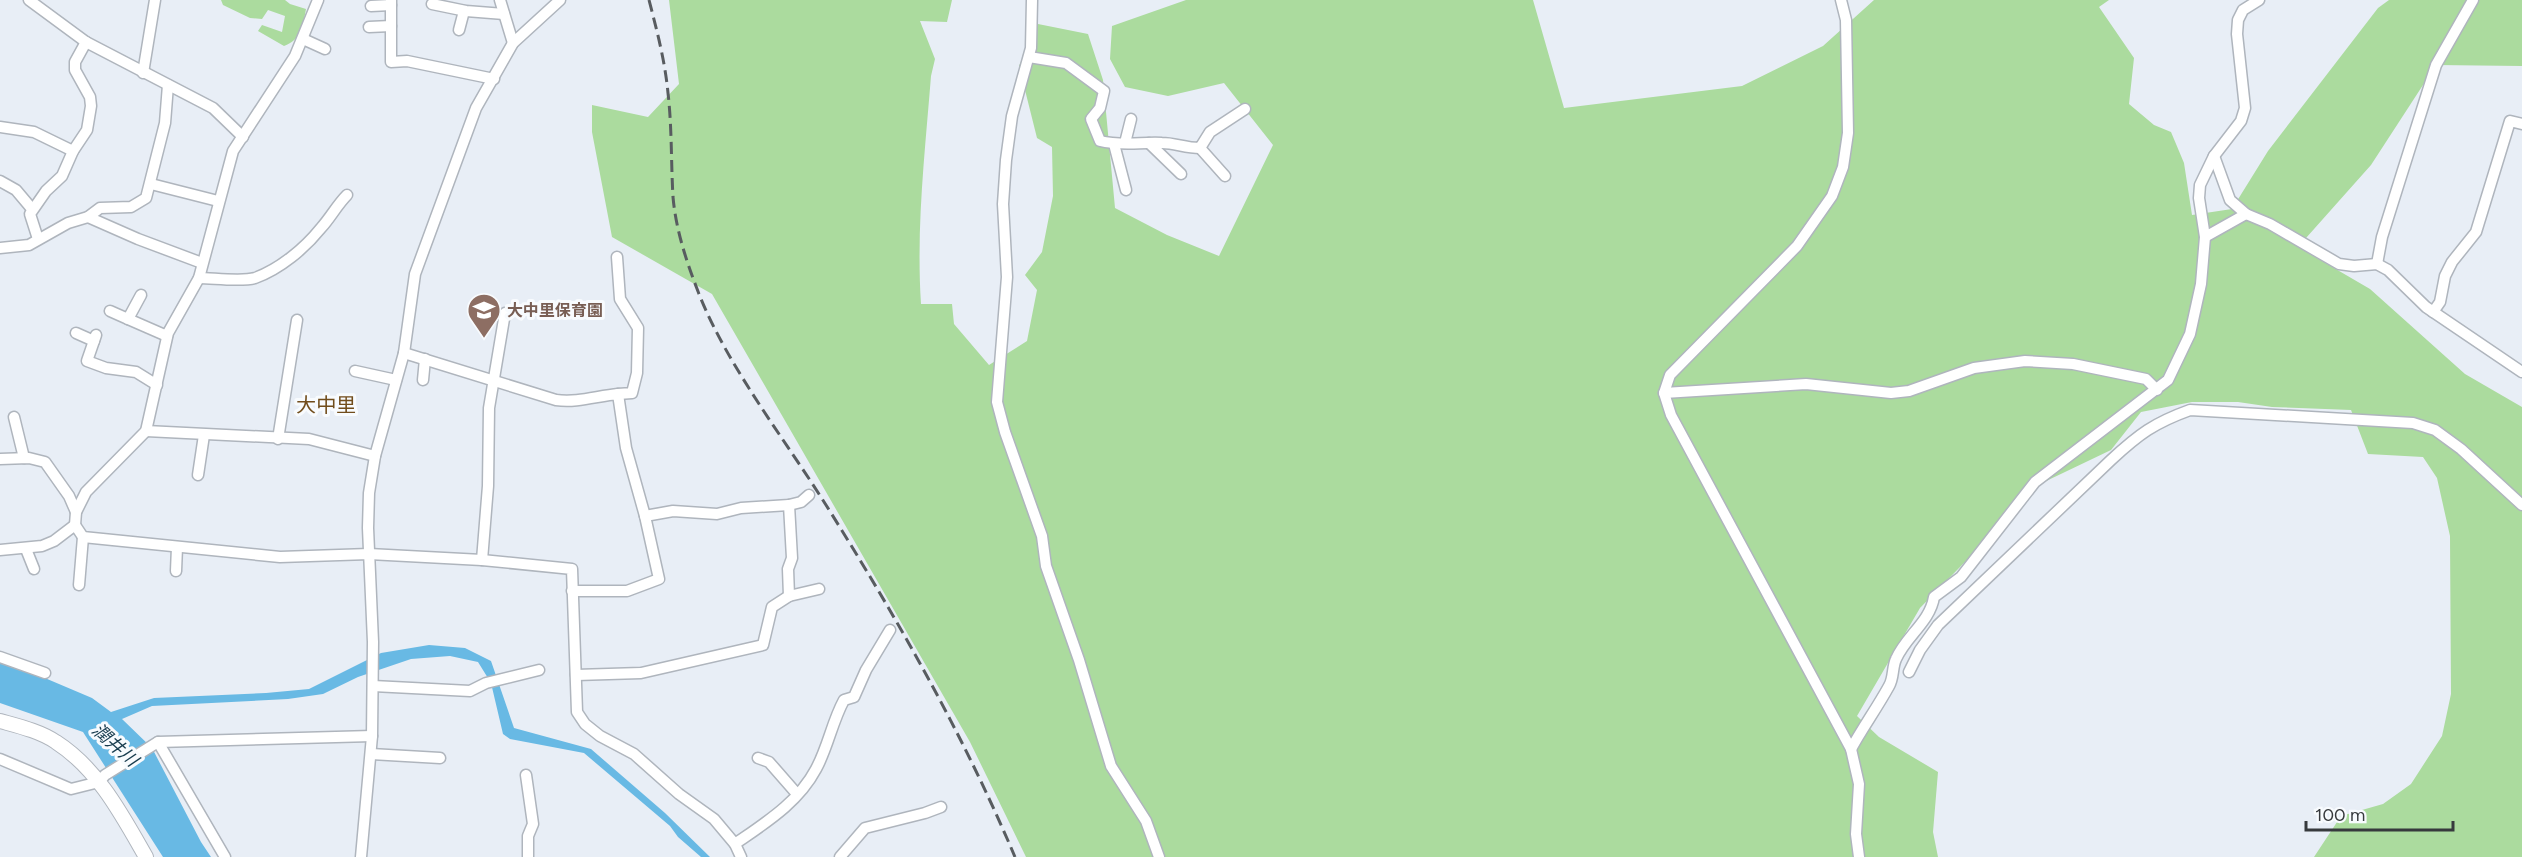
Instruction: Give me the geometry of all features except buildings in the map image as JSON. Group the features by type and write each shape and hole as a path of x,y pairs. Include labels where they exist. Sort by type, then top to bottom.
{"street":[{"path":"29,0 86,42 213,108 243,137"},
{"path":"142,73 155,0"},
{"path":"79,585 82,537 75,525 76,512 86,492 146,431 167,336 199,278 233,151 295,56 318,0"},
{"path":"500,0 513,43"},
{"path":"361,857 372,736 373,653 369,493 375,456 404,353 415,274 476,108 513,43 560,0"},
{"path":"1032,0 1031,48 1012,116 1006,160 1003,204 1007,277 997,402 1005,432 1042,536 1046,566 1079,660 1112,766 1146,821 1160,857"},
{"path":"1841,0 1846,20 1848,134 1844,167 1832,196 1797,246 1670,375 1664,393 1671,415 1851,749 1859,784 1856,834 1858,857"},
{"path":"1851,749 1862,728 1875,713 1891,683 1896,658 1932,609 1934,597 1961,578 2035,482 2168,380 2190,334 2201,284 2205,237 2199,198 2200,185 2214,156 2241,121 2245,108 2237,34 2238,20 2243,10 2259,0"},
{"path":"2377,264 2382,237 2436,65 2473,0"},
{"path":"371,6 391,3 391,62 407,61 494,78"},
{"path":"432,4 464,11 504,14"},
{"path":"459,30 464,11"},
{"path":"369,27 391,26"},
{"path":"303,39 325,49"},
{"path":"38,239 30,214 32,209 62,176 73,151 87,130 91,106 90,97 75,70 75,62 86,42"},
{"path":"1029,57 1066,63 1104,91 1100,108 1091,119 1100,141 1120,144 1165,142 1184,148 1200,148 1225,176"},
{"path":"0,248 29,245 68,223 88,217 100,208 131,207 146,198 165,123 168,85"},
{"path":"1200,148 1210,132 1245,109"},
{"path":"1126,190 1120,144 1131,119"},
{"path":"2433,312 2440,302 2445,276 2452,262 2476,232 2510,121 2522,124"},
{"path":"0,127 34,132 73,151"},
{"path":"1149,143 1180,174"},
{"path":"2214,156 2218,174 2230,200 2246,214 2270,224 2339,264 2354,266 2377,264 2388,270 2433,312 2522,372"},
{"path":"0,181 16,190 32,209"},
{"path":"151,184 218,201"},
{"path":"199,278 254,278 279,264 293,256 309,242 336,205 347,195"},
{"path":"2205,237 2246,214"},
{"path":"88,217 202,263"},
{"path":"404,353 556,400 573,402 597,396 632,393 637,373 638,328 620,299 617,257"},
{"path":"128,318 141,295"},
{"path":"110,311 167,336"},
{"path":"482,560 488,486 489,408 505,313"},
{"path":"278,439 297,320"},
{"path":"76,333 95,338 87,361 106,368 136,372 157,385"},
{"path":"423,380 425,359"},
{"path":"1664,393 1806,384 1891,393 1909,391 1974,368 2025,361 2073,364 2146,379 2157,390"},
{"path":"355,371 396,380"},
{"path":"572,591 627,591 659,579 645,516 626,448 618,394"},
{"path":"1909,672 1920,650 1938,625 2111,460 2140,433 2162,420 2190,410 2412,423 2435,430 2461,448 2522,505"},
{"path":"14,417 24,458"},
{"path":"146,431 309,440 375,456"},
{"path":"198,475 204,435"},
{"path":"0,459 24,458 45,462 69,496 76,512"},
{"path":"645,516 673,511 717,514 741,508 789,505 801,502 809,495"},
{"path":"789,505 792,558 788,569 789,596"},
{"path":"0,550 42,546 54,541 75,525"},
{"path":"82,537 292,558 369,554 482,560 572,569 577,712 585,724 600,736 634,754 679,794 714,819 735,844 741,857"},
{"path":"176,571 177,547"},
{"path":"26,549 34,570"},
{"path":"576,675 641,674 763,645 771,606 789,596 819,589"},
{"path":"735,844 776,815 797,794 815,770 844,700 854,696 866,670 890,630"},
{"path":"0,657 45,672"},
{"path":"373,682 470,691 486,683 539,670"},
{"path":"0,721 25,728 56,741 102,778 146,857"},
{"path":"0,759 71,789 102,778 158,742 372,736"},
{"path":"158,742 225,857"},
{"path":"371,754 440,758"},
{"path":"758,758 769,762 797,794"},
{"path":"526,775 533,824 528,836 528,857"},
{"path":"840,857 865,828 941,807"}],"green space":[{"path":"221,0 285,0 306,9 298,36 284,46 258,31 262,25 282,32 285,16 268,10 262,19 250,18 223,5"},
{"path":"669,0 952,0 947,22 920,21 935,59 931,76 922,190 921,304 952,304 954,324 989,365 1027,341 1037,290 1025,275 1042,252 1053,196 1052,147 1037,138 1019,66 1038,24 1088,34 1103,80 1115,208 1167,235 1219,256 1273,145 1224,83 1168,96 1125,87 1110,59 1112,26 1186,0 1533,0 1564,108 1742,86 1823,46 1874,0 2109,0 2099,7 2134,58 2129,104 2154,125 2171,132 2184,163 2192,215 2232,209 2268,151 2378,8 2389,0 2522,0 2522,66 2436,65 2371,165 2298,247 2370,289 2465,374 2522,407 2522,857 2314,857 2341,816 2383,804 2411,784 2442,736 2451,694 2450,536 2437,478 2423,457 2368,454 2351,410 2272,407 2238,402 2192,402 2141,412 2111,450 2042,483 1920,608 1857,716 1879,737 1938,772 1933,832 1938,857 1026,857 970,742 712,294 612,237 592,132 592,105 648,117 679,84"}],"water":[{"name":"潤井川","path":"429,645 465,648 491,661 514,728 591,749 665,813 710,857 701,857 678,837 670,826 584,753 510,739 503,734 491,683 478,662 450,656 411,659 358,677 323,694 288,699 152,706 122,719 152,748 211,857 163,857 83,732 0,703 0,659 92,698 111,712 154,698 309,689 381,653"}],"railway":[{"path":"649,0 667,81 674,210 690,271 699,294 741,375 826,505 928,677 974,766 1015,857"}],"place":[{"name":"大中里保育園","path":"484,339"}],"district":[{"name":"大中里","path":"326,405"}]}
